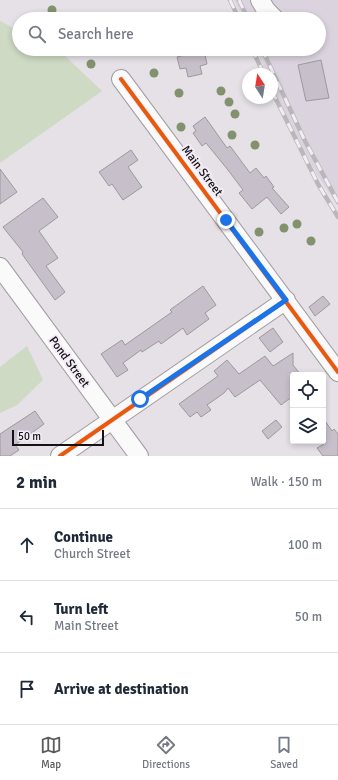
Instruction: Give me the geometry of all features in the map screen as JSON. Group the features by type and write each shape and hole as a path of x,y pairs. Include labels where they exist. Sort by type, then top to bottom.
{"street":[{"path":"260,0 268,12"},
{"name":"Main Street","path":"121,79 338,372"},
{"name":"Pond Street","path":"0,267 139,456"},
{"path":"60,456 286,300"}],"shaded area":[{"path":"234,0 338,0 338,206 317,175 278,98 278,68 264,68 259,56 326,56 326,12 240,12"}],"green space":[{"path":"0,21 12,27 12,56 65,56 102,91 0,163"},
{"path":"27,346 43,380 17,405 0,413 0,367"}],"building":[{"path":"205,56 207,64 200,66 202,74 188,77 186,68 180,69 177,57"},
{"path":"321,60 329,98 306,101 298,65"},
{"path":"205,117 227,148 230,146 250,173 256,168 264,178 266,176 274,187 272,188 289,207 281,214 267,197 252,209 239,193 243,190 228,170 206,143 202,146 193,133 196,131 193,126"},
{"path":"131,150 138,160 128,167 142,187 123,200 112,184 109,186 99,172"},
{"path":"0,169 17,192 0,204"},
{"path":"43,198 58,217 39,231 58,258 46,266 65,292 55,300 22,254 23,252 3,227"},
{"path":"203,286 216,305 205,313 209,319 187,335 183,328 161,344 159,341 142,352 141,350 123,363 128,370 117,377 101,354 122,340 125,345 172,312 170,310"},
{"path":"323,296 330,304 315,316 309,307"},
{"path":"273,328 283,342 270,352 259,338"},
{"path":"293,353 293,365 299,372 290,372 290,398 281,405 260,380 235,397 228,388 224,393 207,405 211,410 201,417 197,412 190,417 179,404 218,376 214,371 227,360 239,374 265,356 273,366"},
{"path":"35,411 44,424 15,445 19,450 10,456 0,456 0,434"},
{"path":"276,420 282,427 268,439 262,431"},
{"path":"326,422 332,431 334,429 338,434 338,456 323,456 317,448 326,444"}],"railway":[{"path":"230,0 236,12"},
{"path":"239,0 245,12"},
{"path":"255,56 261,68"},
{"path":"265,56 305,141 338,202"},
{"path":"278,103 318,184 338,217"}],"cycle path":[{"path":"121,79 338,372"},
{"path":"60,456 286,300"}],"route":[{"path":"140,399 286,300 226,220"}]}
